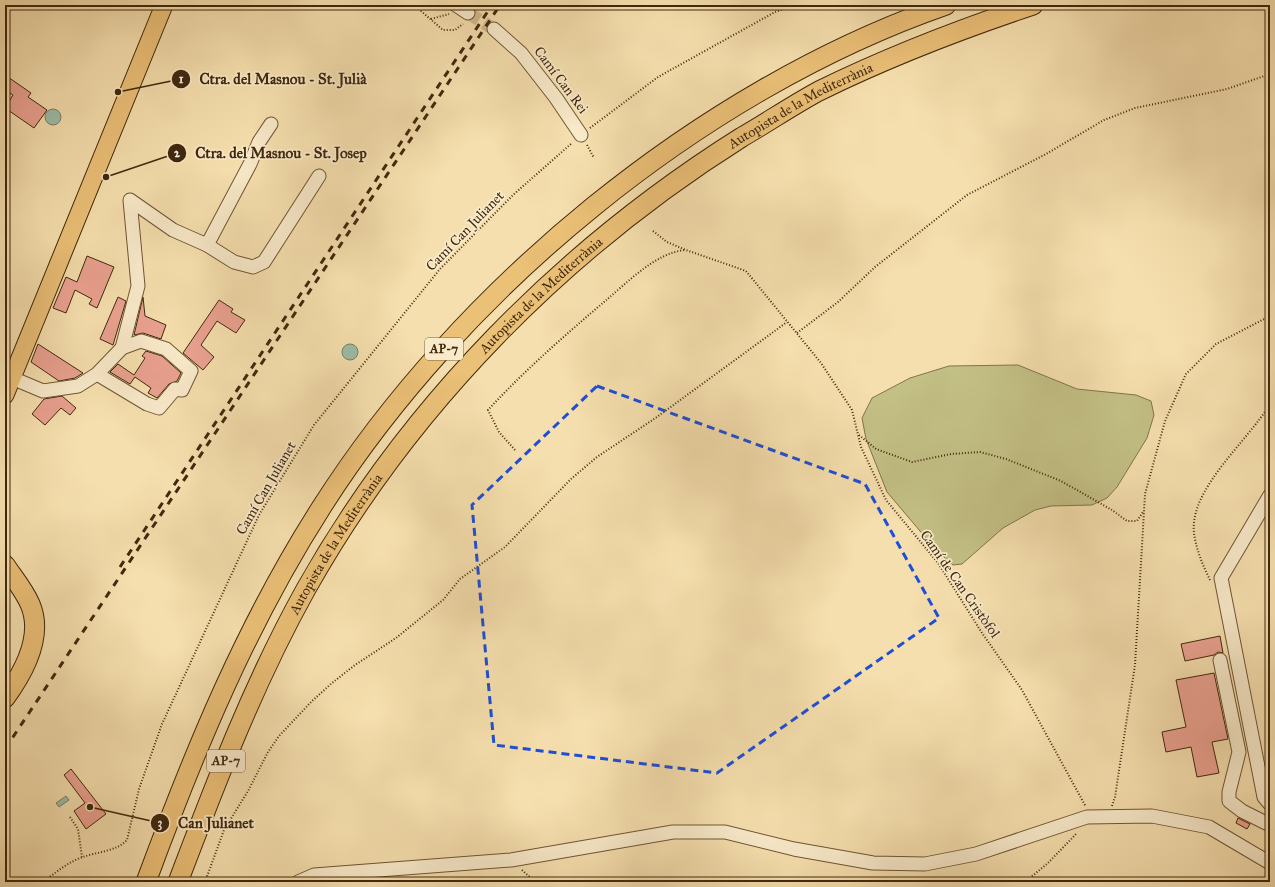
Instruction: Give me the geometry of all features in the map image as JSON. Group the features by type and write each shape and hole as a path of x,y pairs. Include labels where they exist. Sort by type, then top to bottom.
{"highway":[{"name":"Autopista de la Mediterrània","path":"146,882 212,711 246,639 280,575 320,508 349,465 386,417 461,330 566,228 637,172 696,131 804,68 873,34 946,5"},
{"name":"Autopista de la Mediterrània","path":"178,882 241,723 274,649 307,588 374,482 406,439 445,392 536,296 589,248 653,197 717,154 784,112 820,91 883,62 985,21 1033,5"},
{"path":"5,565 30,604 35,625 33,643 24,668 5,698"},
{"path":"5,582 21,603 33,643"}],"main road":[{"path":"5,395 164,5"}],"street":[{"path":"453,9 467,18"},
{"name":"Camí Can Rei","path":"494,29 521,53 552,93 581,135"},
{"path":"207,245 250,164 259,142 271,124"},
{"path":"122,348 138,286 130,200 173,230 207,245 234,262 253,267 264,262 319,176"},
{"path":"12,378 43,390 78,386 97,374 122,348 141,341 166,349 191,371 182,390 175,389 159,408 147,404 97,374"},
{"path":"1270,495 1221,578 1264,797 1270,804"},
{"path":"1220,660 1239,752 1229,801 1242,811 1270,825"},
{"path":"298,882 314,875 511,860 673,832 725,832 794,849 873,863 925,864 976,854 1091,817 1152,816 1209,827 1270,863"}],"path":[{"path":"414,5 443,30 456,30 467,18"},
{"name":"Camí Can Julianet","path":"43,882 82,857 117,847 127,840 139,789 162,724 259,515 314,425 440,269 513,195 581,135 658,77 775,12 795,5"},
{"path":"431,19 453,9"},
{"path":"796,333 838,302 875,267 967,195 1046,154 1104,120 1135,108 1227,89 1270,74"},
{"name":"Camí Can Rei","path":"581,135 594,158"},
{"path":"653,231 667,242 686,250"},
{"path":"515,450 499,432 488,410 555,344 643,270 676,251 686,250"},
{"name":"Camí de Can Cristòfol","path":"686,250 746,271 821,363 852,410 861,447 886,500 938,563 982,633 1022,690 1091,817"},
{"path":"1108,817 1115,797 1135,665 1145,494 1165,421 1186,374 1216,344 1270,316"},
{"path":"205,882 224,830 248,791 268,752 279,736 317,697 355,665 396,638 438,605 460,579 504,547 571,479 597,457 657,417 787,322"},
{"path":"1224,595 1212,586 1203,565 1194,533 1196,508 1206,486 1260,421 1270,404"},
{"path":"858,435 876,449 912,462 952,454 980,452 1006,459 1061,481 1112,510 1127,521 1137,521 1144,510"},
{"path":"70,817 78,829 82,857"},
{"path":"1025,882 1048,863 1091,817"},
{"path":"511,860 535,882"}],"highlighted area":[{"path":"597,386 865,484 939,618 717,773 494,745 472,505"}],"shaded area":[{"path":"53,109 60,114 61,117 56,124 53,125 46,120 45,117 50,110"},
{"path":"350,344 357,349 358,352 353,359 350,360 343,355 342,352 347,345"},
{"path":"1018,365 1077,389 1136,395 1151,401 1154,415 1147,438 1117,487 1107,498 1092,505 1051,506 1035,510 1003,528 962,564 953,565 936,550 887,492 866,439 862,418 872,398 910,378 949,366"},
{"path":"66,796 69,800 59,807 56,803"}],"building":[{"path":"5,75 31,93 28,97 47,110 34,128 5,108 13,95 5,90"},
{"path":"87,256 114,267 97,308 89,304 92,299 75,290 66,313 53,308 66,277 77,282"},
{"path":"118,297 126,301 113,345 100,339"},
{"path":"143,297 145,316 166,325 161,339 143,333 134,335"},
{"path":"219,300 233,309 231,312 245,320 236,333 217,321 201,345 214,357 203,370 183,353"},
{"path":"38,344 83,373 75,378 59,381 31,362"},
{"path":"146,351 162,356 181,373 177,381 169,384 157,398 148,393 151,388 135,377 130,384 110,372 118,364 134,375 145,358 142,356"},
{"path":"62,396 76,408 70,415 61,408 45,425 32,414 44,399"},
{"path":"1220,636 1223,653 1218,652 1214,655 1185,661 1181,644"},
{"path":"1214,673 1228,739 1212,742 1219,773 1197,777 1191,747 1166,752 1162,732 1186,727 1176,680"},
{"path":"71,769 106,814 86,829 74,811 85,803 64,775"},
{"path":"1238,818 1250,824 1247,829 1236,823"}],"tunnel":[{"path":"468,13 494,29"}],"railway":[{"path":"120,567 492,5"},
{"path":"5,749 500,5"}],"place":[{"name":"Ctra. del Masnou - St. Julià","path":"118,92"},
{"name":"Ctra. del Masnou - St. Josep","path":"106,177"},
{"name":"Can Julianet","path":"90,807"}]}
